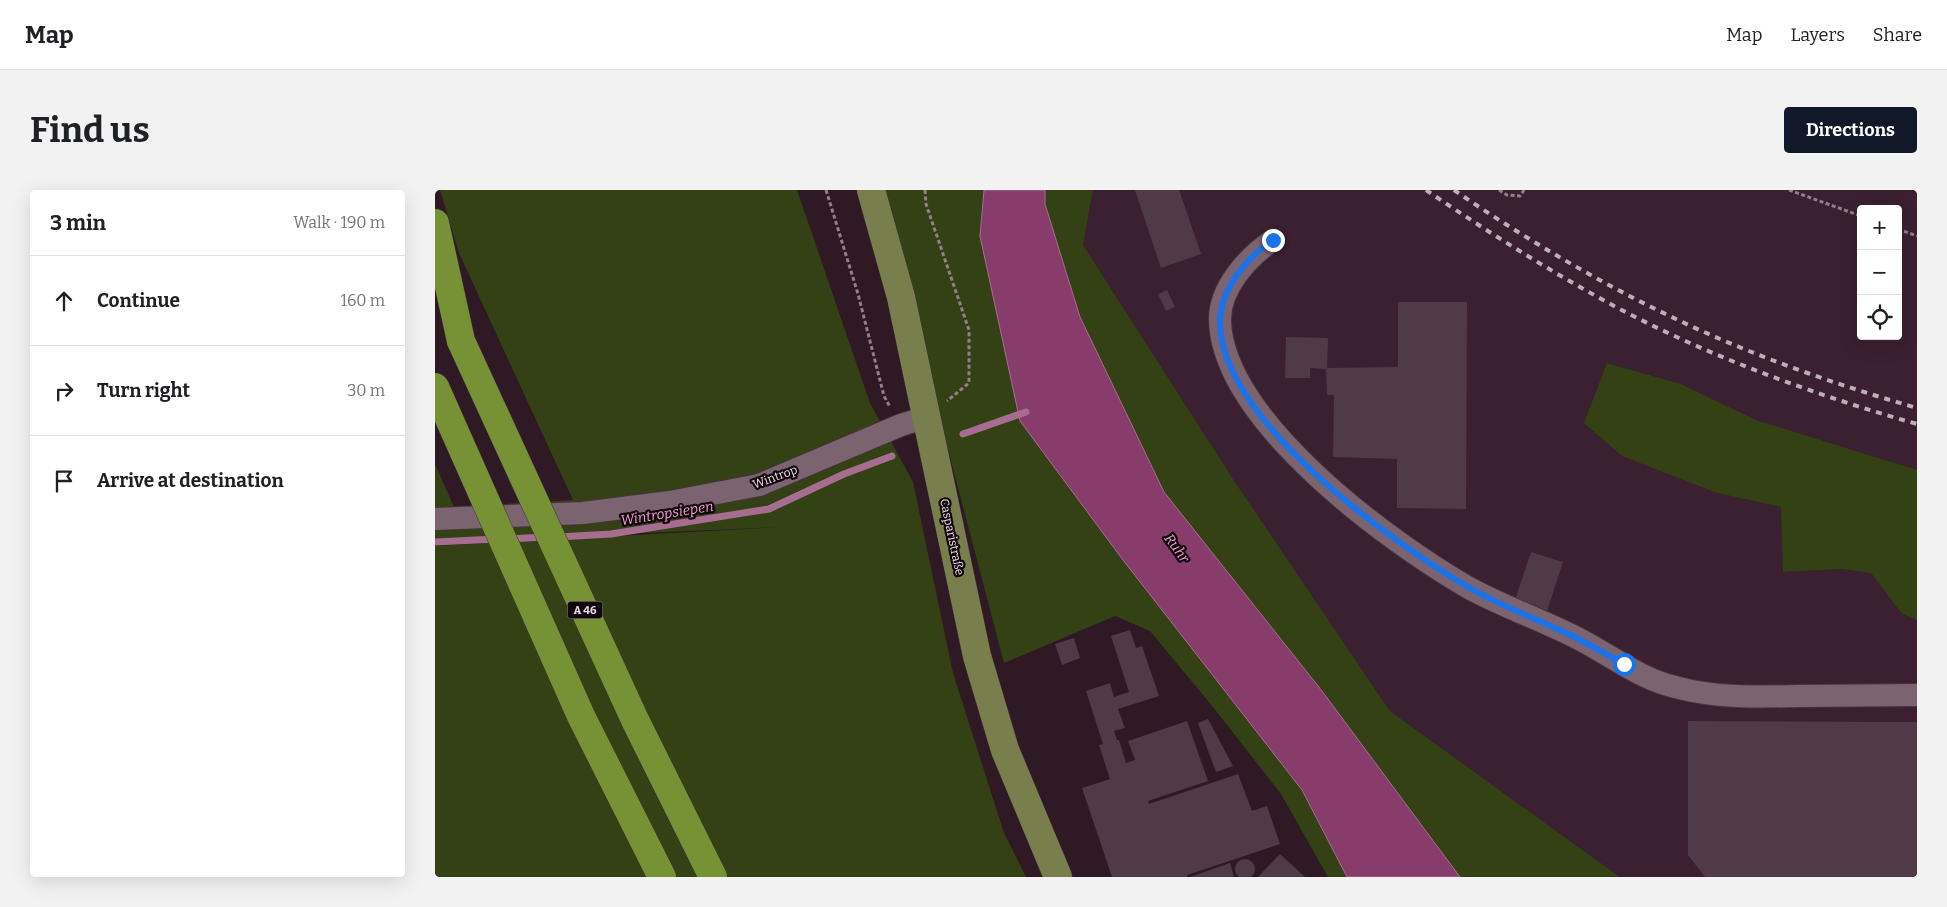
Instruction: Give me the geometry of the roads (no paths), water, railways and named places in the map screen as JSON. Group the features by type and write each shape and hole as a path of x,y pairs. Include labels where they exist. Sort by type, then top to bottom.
{"highway":[{"path":"435,223 461,340"},
{"name":"A 46","path":"435,284 631,711 713,877"},
{"path":"435,388 581,716 661,877"}],"main road":[{"name":"Casparistraße","path":"871,190 901,297 977,656 1005,750 1058,877"}],"street":[{"path":"1273,240 1251,256 1239,272 1221,308 1220,320 1223,342 1230,365 1243,391 1264,419 1299,458 1347,504 1392,538 1470,588 1572,636 1643,674 1673,687 1713,694 1747,697 1917,695"},
{"name":"Wintrop","path":"435,519 583,513 670,502 759,484 927,416"}],"water":[{"name":"Ruhr","path":"984,190 1045,190 1045,204 1080,317 1164,492 1322,691 1460,877 1347,877 1302,790 1123,560 1020,421 980,236"}],"waterway":[{"path":"963,434 1026,412"},
{"name":"Wintropsiepen","path":"558,537 611,534 769,509 844,474 892,456"},
{"name":"Wintropsiepen","path":"508,539 545,537"},
{"name":"Wintropsiepen","path":"435,542 497,539"}],"railway":[{"path":"1426,190 1544,266 1592,294 1652,325 1763,373 1840,401 1917,424"},
{"path":"1454,190 1571,264 1631,297 1693,327 1803,372 1917,408"}]}
